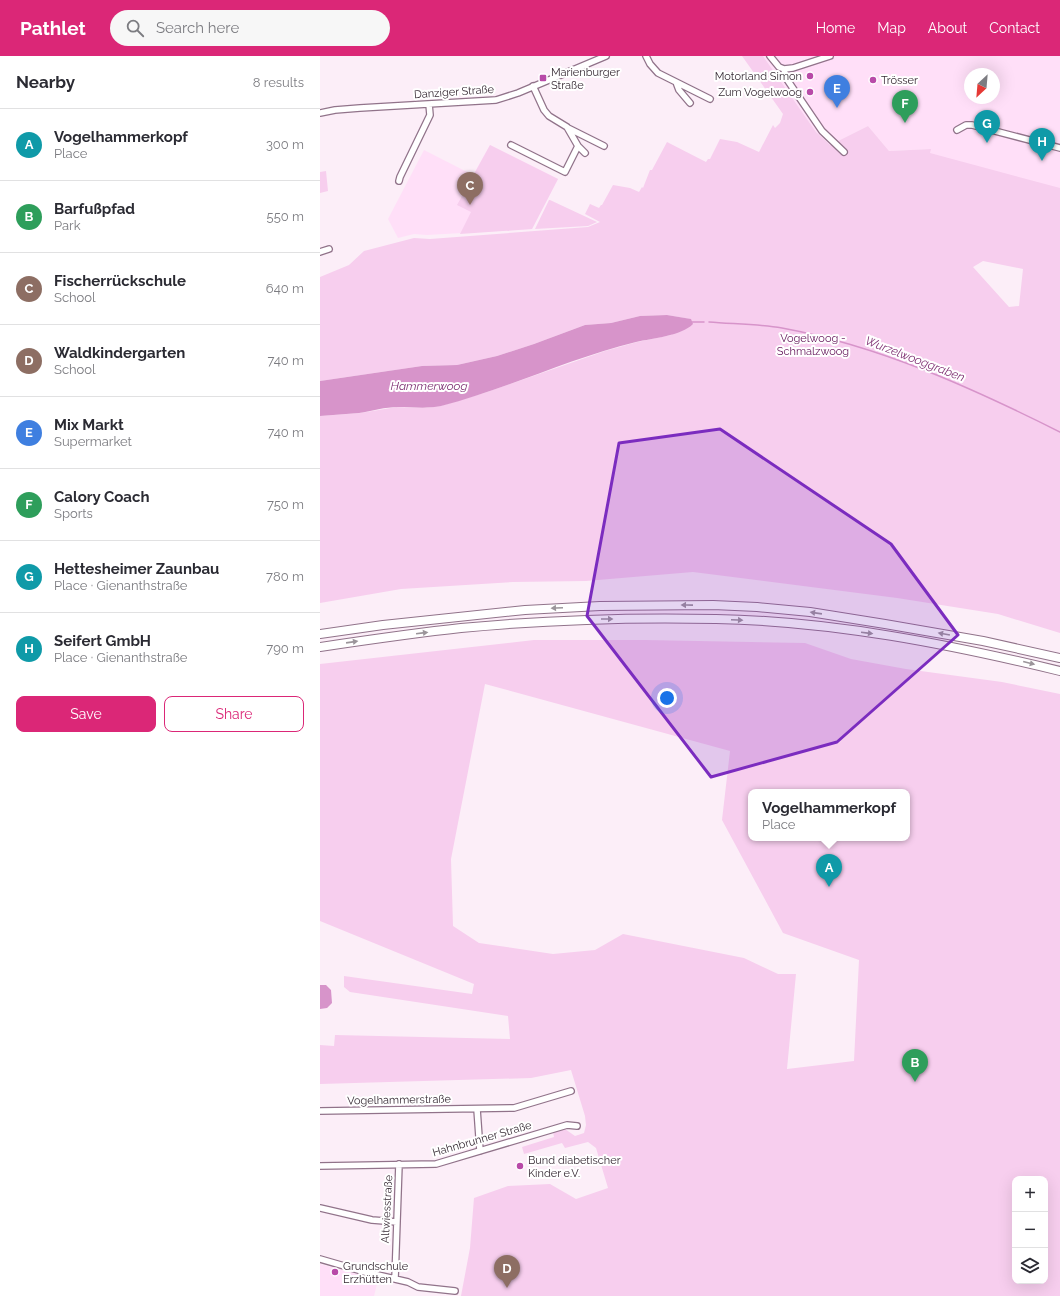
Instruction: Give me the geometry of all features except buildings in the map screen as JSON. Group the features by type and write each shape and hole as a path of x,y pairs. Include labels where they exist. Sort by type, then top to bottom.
{"highway":[{"path":"320,634 383,625 524,610 600,606 667,605 749,607 810,612 983,641 1060,658"},
{"path":"320,647 461,628 516,624 601,619 717,619 808,625 885,635 999,656 1060,671"}],"street":[{"name":"Danziger Straße","path":"320,113 348,109 496,100 518,93 606,56"},
{"path":"646,56 650,64 658,73 710,99"},
{"path":"770,56 779,67 784,69 793,68 829,56"},
{"path":"784,69 786,78 822,131 844,152"},
{"path":"676,82 679,90 690,103"},
{"path":"533,86 544,110 549,116 568,128 604,146"},
{"path":"399,181 430,115 429,104"},
{"path":"957,130 966,125 972,125 1060,148"},
{"path":"568,128 578,146 585,153"},
{"path":"511,144 565,172 578,146"},
{"path":"320,252 329,249"},
{"name":"Vogelhammerstraße","path":"320,1112 514,1108 571,1091"},
{"path":"477,1109 480,1151"},
{"name":"Hahnbrunner Straße","path":"320,1166 436,1164 567,1125 577,1126"},
{"name":"Altwiesstraße","path":"395,1279 400,1164"},
{"path":"320,1208 372,1220 397,1222"},
{"path":"320,1259 408,1282 418,1287 455,1291"}],"highlighted area":[{"path":"720,429 891,544 958,635 837,742 711,777 587,616 619,443"}],"shaded area":[{"path":"763,56 1060,56 1060,221 926,177 930,149 889,151 868,126 830,145 816,132"},
{"path":"490,145 558,179 532,229 427,235 414,234 398,238 388,219 424,150 473,175"},
{"name":"Grundschule Erzhütten","path":"320,1264 378,1280 374,1296 320,1296"}],"green space":[{"name":"Vogelwoog - Schmalzwoog","path":"742,56 763,56 816,132 830,145 868,126 889,151 931,149 930,153 1060,188 1060,633 998,614 897,598 693,572 586,581 513,582 401,589 320,603 320,416 360,413 397,407 427,408 440,406 484,393 605,351 637,342 671,335 690,319 667,315 640,316 611,323 585,325 497,356 457,365 422,366 320,381 320,277 349,265 364,251 414,238 430,239 588,227 600,222 585,214 590,204 599,208 613,185 630,188 639,192 642,187 643,188 650,170 652,170 667,142 706,162 710,159 720,139 737,142 759,152 773,125 775,128 780,123 783,114","holes":["983,261 1023,269 1019,306 1009,307 973,267"]},
{"path":"490,145 558,179 532,229 460,234 471,212 457,205"},
{"path":"326,171 328,191 320,193 320,172"},
{"path":"549,200 597,222 588,226 535,229"},
{"path":"534,640 646,640 805,643 851,659 906,669 1002,682 1060,694 1060,1296 461,1296 470,1248 474,1198 508,1186 550,1184 576,1199 608,1188 596,1148 588,1142 565,1148 562,1143 524,1154 522,1147 554,1137 553,1132 565,1129 575,1136 584,1133 586,1125 585,1116 571,1070 531,1078 320,1084 320,1045 334,1046 335,1035 510,1039 508,1016 350,992 344,987 344,976 472,994 474,984 320,921 320,664","holes":["485,684 730,751 722,820 783,933 859,960 854,1061 787,1069 796,974 778,974 744,958 623,934 595,950 553,954 479,943 453,926 451,859"]}],"water":[{"name":"Hammerwoog","path":"667,315 691,319 693,324 688,328 674,334 636,342 587,356 490,391 441,406 425,408 393,407 359,413 320,416 320,381 422,366 457,365 497,356 585,325 611,323 640,316"},
{"path":"320,985 326,985 331,990 332,1003 327,1008 320,1009"}],"waterway":[{"path":"692,322 704,322"},
{"name":"Wurzelwooggraben","path":"709,322 782,328 818,336 890,357 925,370 1060,432"}],"place":[{"name":"Motorland Simon","path":"810,76"},
{"name":"Marienburger Straße","path":"543,78"},
{"name":"Trösser","path":"873,80"},
{"name":"Zum Vogelwoog","path":"810,92"},
{"name":"Mix Markt","path":"837,108"},
{"name":"Calory Coach","path":"905,123"},
{"name":"Hettesheimer Zaunbau","path":"987,143"},
{"name":"Seifert GmbH","path":"1042,161"},
{"name":"Fischerrückschule","path":"470,205"},
{"name":"Vogelhammerkopf","path":"829,887"},
{"name":"Barfußpfad","path":"915,1082"},
{"name":"Bund diabetischer Kinder e.V.","path":"520,1166"},
{"name":"Grundschule Erzhütten","path":"335,1272"},
{"name":"Waldkindergarten","path":"507,1288"}]}
